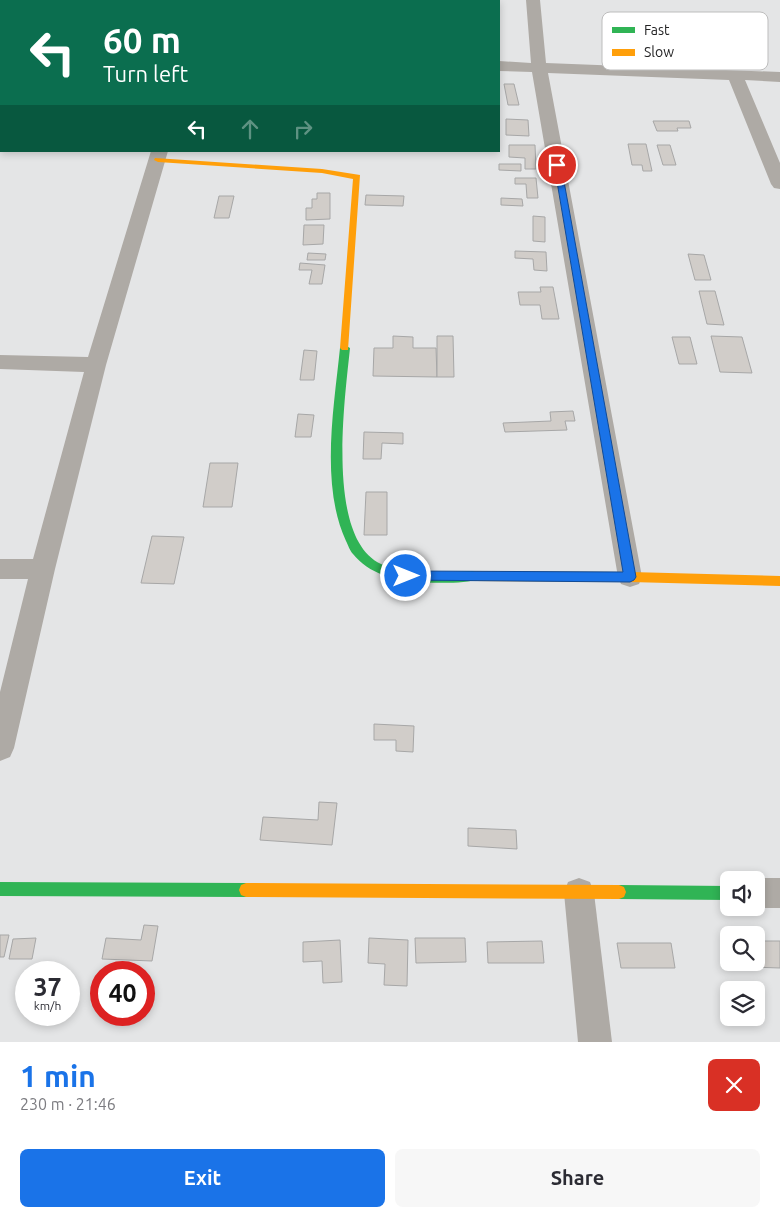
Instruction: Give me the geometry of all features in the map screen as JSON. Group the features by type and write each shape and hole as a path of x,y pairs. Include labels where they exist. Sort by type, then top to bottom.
{"street":[{"path":"533,0 539,67 630,577"},
{"path":"500,66 602,70"},
{"path":"604,70 780,78"},
{"path":"735,76 780,184"},
{"path":"0,748 43,569 96,365 159,155 322,171 357,178 336,470 340,505 352,543 362,559 375,568 406,576 630,577 780,581"},
{"path":"0,362 96,365"},
{"path":"0,569 43,569"},
{"path":"0,889 720,893"},
{"path":"579,893 595,1042"},
{"path":"765,893 780,894"}],"building":[{"path":"504,84 514,84 519,105 508,105"},
{"path":"506,119 528,120 529,136 506,135"},
{"path":"653,121 689,121 691,128 677,128 678,131 657,131"},
{"path":"628,144 646,144 652,171 643,171 642,165 632,165"},
{"path":"509,145 535,145 536,169 525,169 525,158 509,157"},
{"path":"657,145 670,145 676,165 663,165"},
{"path":"499,164 521,164 521,171 499,170"},
{"path":"515,178 536,178 538,198 527,198 526,184 515,184"},
{"path":"317,193 330,193 330,219 306,220 306,208 312,208 312,199 317,199"},
{"path":"366,195 404,196 403,206 365,205"},
{"path":"219,196 234,196 229,218 214,218"},
{"path":"501,198 522,199 523,206 501,205"},
{"path":"533,216 545,217 545,242 533,241"},
{"path":"304,225 324,225 323,244 303,245"},
{"path":"515,251 546,252 547,271 534,270 533,259 515,258"},
{"path":"308,253 326,254 325,260 307,260"},
{"path":"688,254 704,255 711,280 695,280"},
{"path":"300,263 325,265 322,284 309,284 312,270 299,270"},
{"path":"540,287 553,287 559,319 542,319 540,305 520,305 518,292 541,292"},
{"path":"699,291 715,291 724,325 707,324"},
{"path":"393,336 413,337 413,348 436,348 437,377 373,376 374,348 393,348"},
{"path":"437,336 453,336 454,377 437,377"},
{"path":"711,336 742,337 752,373 720,372"},
{"path":"672,337 690,337 697,364 679,364"},
{"path":"304,350 317,351 314,380 300,380"},
{"path":"573,411 575,421 565,421 567,430 505,432 503,423 551,421 550,412"},
{"path":"298,414 314,415 311,437 295,437"},
{"path":"364,432 403,433 403,444 382,443 381,459 363,459"},
{"path":"210,463 238,463 232,507 203,507"},
{"path":"366,492 387,492 387,535 364,535"},
{"path":"152,536 184,537 174,584 141,583"},
{"path":"374,724 414,726 413,752 396,751 396,740 374,740"},
{"path":"319,802 337,803 332,845 260,840 263,817 318,820"},
{"path":"468,828 516,830 517,849 468,846"},
{"path":"144,925 158,926 152,961 102,959 106,938 141,940"},
{"path":"0,935 9,935 4,957 0,957"},
{"path":"36,938 32,959 9,959 13,939"},
{"path":"369,938 408,940 407,986 384,985 385,964 368,963"},
{"path":"415,938 465,938 466,962 416,963"},
{"path":"340,940 342,982 323,983 322,961 303,962 303,942"},
{"path":"542,941 544,963 488,963 487,942"},
{"path":"765,941 780,941 780,968 765,968"},
{"path":"617,943 671,943 675,968 621,968"}],"traffic: fast":[{"path":"345,348 337,466 340,498 346,527 357,551 374,566 398,574 424,577 475,576"},
{"path":"0,889 246,890"},
{"path":"619,892 720,893"}],"traffic: slow":[{"path":"158,160 322,171 357,177 345,348"},
{"path":"475,576 630,577 780,581"},
{"path":"246,890 619,892"}],"route":[{"path":"406,576 630,577 557,165"}]}
